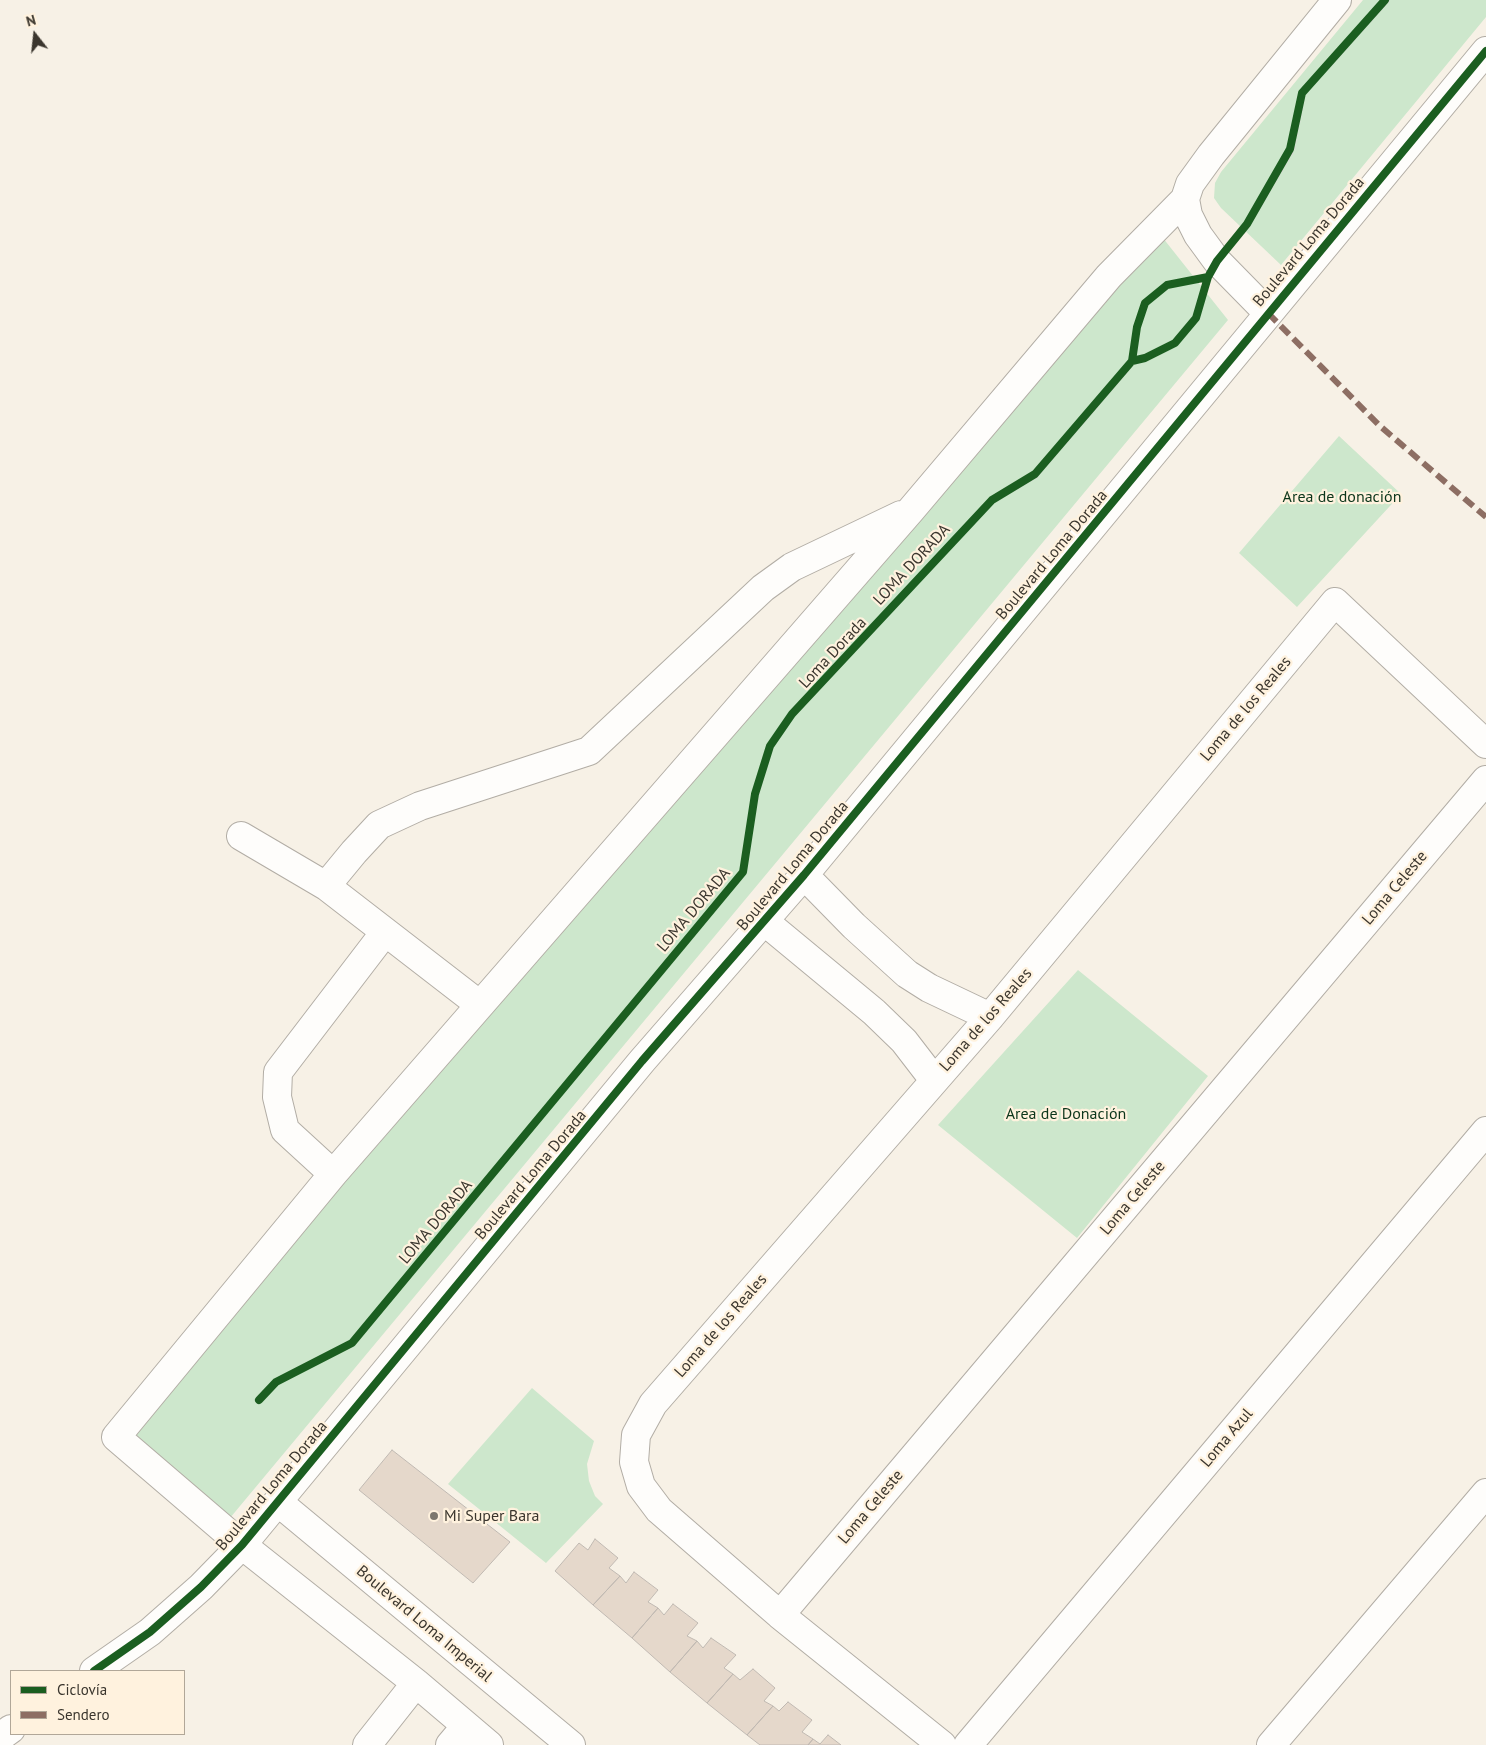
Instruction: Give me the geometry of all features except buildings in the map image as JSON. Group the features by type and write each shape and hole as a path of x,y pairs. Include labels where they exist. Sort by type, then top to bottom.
{"street":[{"path":"489,1745 458,1735 416,1683 242,1545 116,1437 333,1174 911,510 1109,276 1188,192 1211,155 1337,0"},
{"name":"Boulevard Loma Dorada","path":"95,1670 150,1632 202,1587 242,1545 642,1061 804,875 1268,312 1486,51"},
{"path":"1188,192 1188,215 1214,267 1268,312"},
{"path":"326,886 379,825 420,806 589,751 756,595 792,567 911,510"},
{"name":"Loma de los Reales","path":"780,1615 659,1510 642,1486 634,1462 636,1435 653,1404 990,1018 1335,602 1486,744"},
{"name":"Loma Celeste","path":"780,1615 1486,780"},
{"path":"241,836 326,886 480,1006"},
{"path":"804,875 854,926 907,974 929,988 990,1018"},
{"path":"764,921 874,1012 904,1041 934,1080"},
{"path":"333,1174 285,1130 277,1097 278,1072 385,932"},
{"name":"Loma Azul","path":"968,1745 1486,1131"},
{"path":"1271,1745 1486,1493"},
{"name":"Boulevard Loma Imperial","path":"278,1502 571,1745"},
{"path":"780,1615 942,1745"},
{"path":"367,1745 416,1683"}],"path":[{"path":"1322,72 1385,0"},
{"path":"1322,72 1389,0"},
{"path":"1304,94 1293,151 1248,227 1214,267 1167,285 1145,303 1137,327 1132,360 1145,358 1175,343 1196,318 1214,267 1246,224 1290,149 1302,93 1308,86"}],"green space":[{"path":"1363,0 1486,0 1486,17 1281,265 1221,208 1214,198 1215,183 1221,172"},
{"path":"1155,228 1228,320 230,1518 124,1427"},
{"name":"Area de donación","path":"1339,436 1401,494 1297,607 1239,553"},
{"name":"Area de Donación","path":"1078,970 1208,1076 1077,1238 938,1125"},
{"path":"532,1388 594,1441 587,1464 589,1481 595,1496 603,1504 546,1563 448,1484"}],"marked path":[{"path":"1268,313 1380,426 1486,517"}],"cycle path":[{"name":"LOMA DORADA","path":"259,1400 276,1382 352,1343 743,872 755,794 770,746 792,714 992,500 1035,474 1132,361 1137,327 1145,303 1167,285 1208,277 1217,261 1247,224 1290,149 1302,93 1385,0"},
{"path":"95,1670 150,1632 201,1587 242,1545 642,1061 804,875 1486,51"},
{"path":"1132,361 1145,358 1175,343 1196,318 1208,277"}],"place":[{"name":"Mi Super Bara","path":"434,1516"}]}
